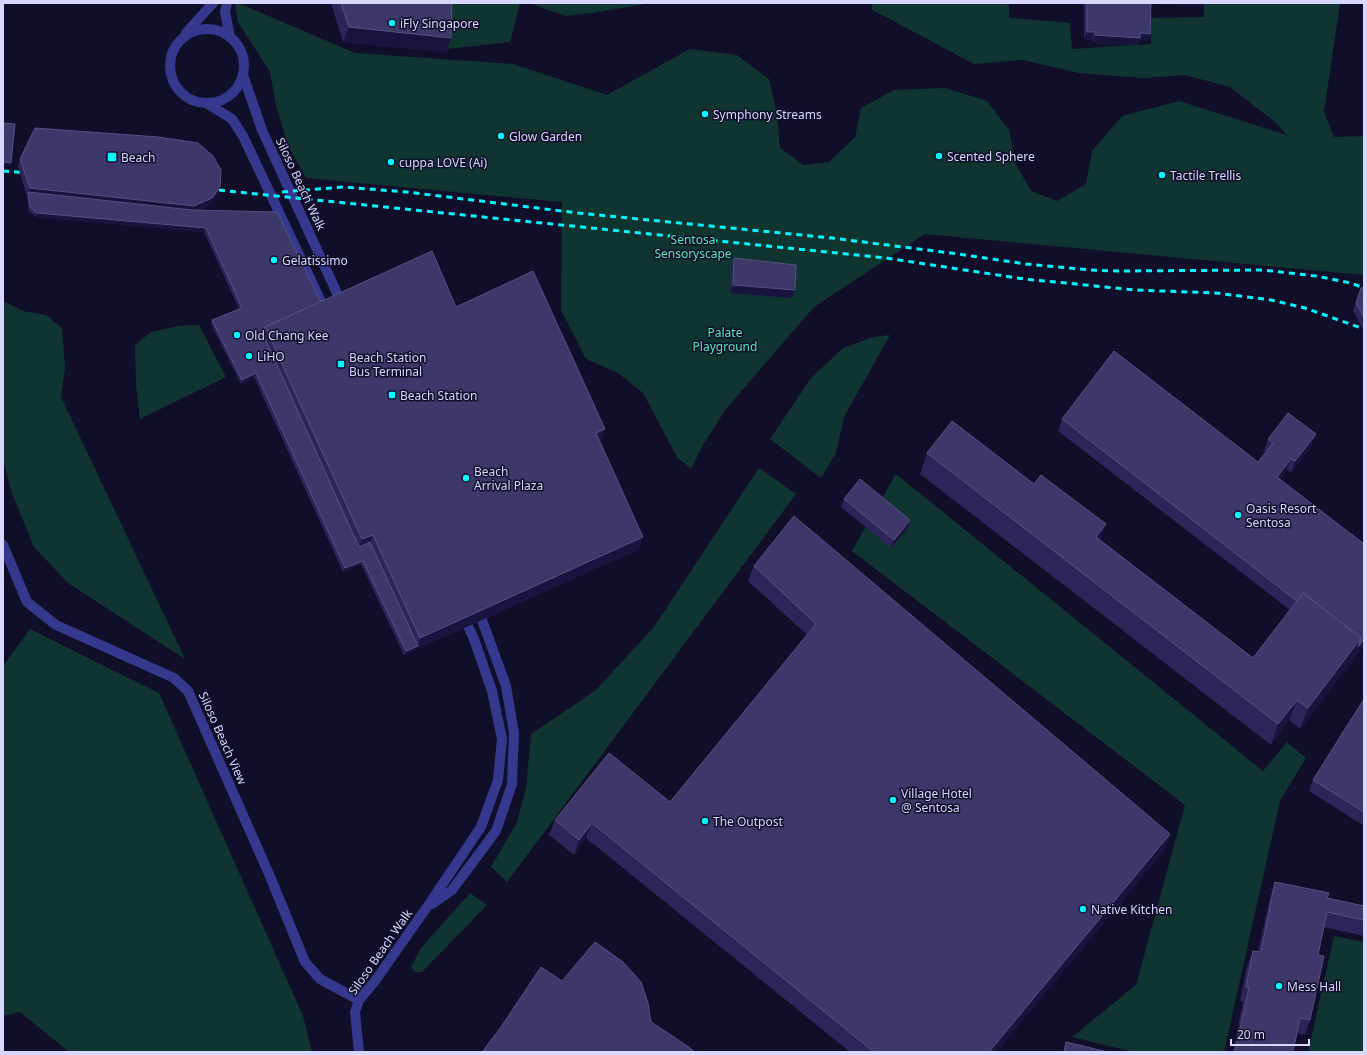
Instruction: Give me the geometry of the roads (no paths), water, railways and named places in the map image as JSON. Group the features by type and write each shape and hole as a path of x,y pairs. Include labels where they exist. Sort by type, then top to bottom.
{"street":[{"path":"213,3 174,48 170,58 172,80 178,90 186,98 208,104 218,102 234,92 240,84 243,75"},
{"name":"Siloso Beach Walk","path":"227,3 225,12 230,37 237,44 242,54 244,64 243,75 262,130 341,302"},
{"path":"181,39 200,29 210,29 221,32 230,37"},
{"path":"208,104 232,119 243,136 325,310"},
{"name":"Siloso Beach View","path":"3,545 27,602 56,625 174,678 188,691 269,874 305,962 320,979 359,1000"},
{"name":"Siloso Beach Walk","path":"427,907 452,890 496,831 512,784 514,734 506,686 482,620"},
{"name":"Siloso Beach Walk","path":"359,1052 355,1012 359,1000 375,981 481,827 498,780 502,739 492,691 468,626"}],"railway":[{"path":"3,171 31,173"},
{"path":"282,192 343,187 407,192 578,213 832,238 1026,264 1117,271 1263,270 1316,276 1351,283 1364,288"},
{"path":"208,189 886,258 1024,279 1135,290 1216,293 1271,300 1305,308 1364,329"}],"place":[{"name":"iFly Singapore","path":"392,23"},
{"name":"Symphony Streams","path":"705,114"},
{"name":"Glow Garden","path":"501,136"},
{"name":"Scented Sphere","path":"939,156"},
{"name":"Beach","path":"112,157"},
{"name":"cuppa LOVE (Ai)","path":"391,162"},
{"name":"Tactile Trellis","path":"1162,175"},
{"name":"Gelatissimo","path":"274,260"},
{"name":"Old Chang Kee","path":"237,335"},
{"name":"LiHO","path":"249,356"},
{"name":"Beach Station Bus Terminal","path":"341,364"},
{"name":"Beach Station","path":"392,395"},
{"name":"Beach Arrival Plaza","path":"466,478"},
{"name":"Oasis Resort Sentosa","path":"1238,515"},
{"name":"Village Hotel @ Sentosa","path":"893,800"},
{"name":"The Outpost","path":"705,821"},
{"name":"Native Kitchen","path":"1083,909"},
{"name":"Mess Hall","path":"1279,986"}],"park label":[{"name":"Sentosa Sensoryscape","path":"693,246"},
{"name":"Palate Playground","path":"725,339"}]}
